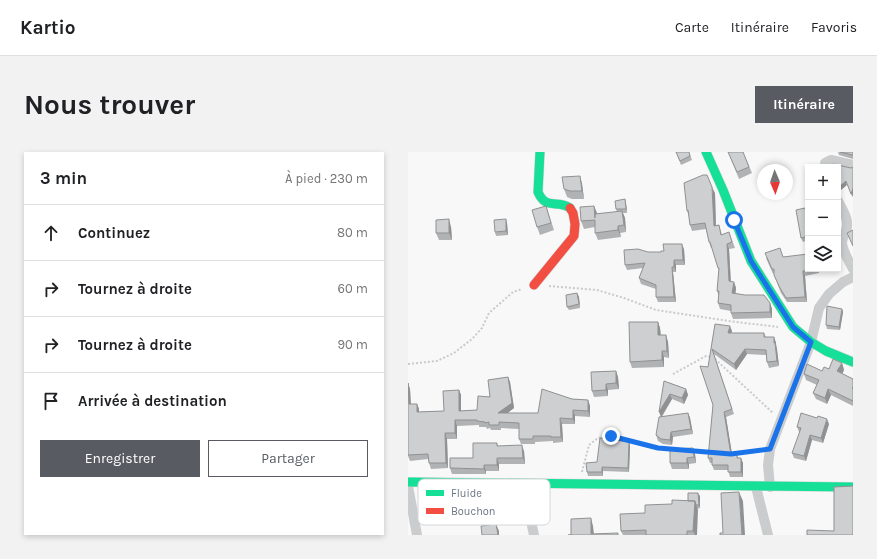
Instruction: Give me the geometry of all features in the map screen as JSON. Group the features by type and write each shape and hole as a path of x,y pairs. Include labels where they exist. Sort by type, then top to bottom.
{"street":[{"path":"534,285 574,236 575,224 570,207 565,205 549,204 544,202 540,197 538,192 540,152"},
{"path":"706,152 723,190 751,261 793,327 811,342 826,351 853,362"},
{"path":"825,164 825,162 831,160 853,165"},
{"path":"841,207 847,223 842,243 853,269"},
{"path":"770,487 768,465 770,449 811,342 820,308 829,294 843,282 853,277"},
{"path":"408,482 418,482"},
{"path":"550,484 853,487"},
{"path":"408,486 417,535"},
{"path":"756,487 768,535"},
{"path":"532,525 534,535"}],"path":[{"path":"408,364 437,361 454,353 472,339 482,328 490,314 513,292 534,285 596,290 624,298 656,310 768,326 793,327"},
{"path":"673,374 706,356 711,356 780,420"},
{"path":"578,485 589,445 598,438 611,436 658,448 673,450"},
{"path":"731,454 770,449"},
{"path":"688,450 716,453"}],"building":[{"path":"676,152 689,152 690,156 680,161"},
{"path":"728,152 743,152 749,167 737,172"},
{"path":"840,152 853,152 853,155"},
{"path":"841,166 853,167 853,188 851,194 846,181 841,185"},
{"path":"703,175 707,175 712,187 714,226 719,225 721,235 729,232 732,242 727,244 729,281 734,282 732,293 764,295 770,303 770,312 731,313 731,305 718,303 719,291 717,291 719,268 709,242 705,223 690,225 688,210 687,211 684,183"},
{"path":"580,176 582,191 570,191 564,189 562,177"},
{"path":"625,199 626,209 616,209 615,201"},
{"path":"546,206 551,223 537,227 532,210"},
{"path":"594,206 595,218 595,214 622,211 624,225 618,226 618,230 595,233 595,220 581,221 580,207"},
{"path":"805,208 805,237 801,238 796,210"},
{"path":"449,219 449,233 436,233 436,220"},
{"path":"506,219 506,231 495,232 494,220"},
{"path":"853,230 853,246 847,233"},
{"path":"663,244 682,244 683,260 674,260 674,267 672,267 674,297 656,297 656,285 639,278 645,263 625,265 624,250 638,249 648,252 661,252 664,251"},
{"path":"780,248 783,257 805,254 805,271 803,271 805,297 786,298 774,275 774,269 772,269 765,253"},
{"path":"577,293 579,304 567,307 566,295"},
{"path":"827,306 842,309 839,327 826,325"},
{"path":"629,322 658,322 658,335 666,335 667,351 662,351 662,360 630,362"},
{"path":"715,324 730,326 728,333 764,333 764,337 774,337 777,361 767,362 766,350 745,349 734,364 712,349 732,409 724,412 731,455 737,455 737,458 741,458 741,472 728,472 728,465 712,465 712,458 708,458 713,405 700,366 708,367"},
{"path":"833,359 842,363 837,371 853,379 853,401 828,389 825,398 813,393 819,380 804,374 807,364 822,371 824,367 829,369"},
{"path":"616,371 616,383 606,384 606,390 592,391 591,372"},
{"path":"508,377 512,403 498,413 538,413 542,389 572,399 588,400 588,411 573,410 573,419 560,418 561,437 533,436 533,439 519,439 519,423 499,422 499,425 489,425 489,422 485,423 477,420 455,420 455,433 445,433 446,463 429,463 428,454 408,455 408,383 409,404 417,404 417,412 444,411 443,391 459,390 459,411 477,410 478,396 490,397 488,380"},
{"path":"664,381 686,389 682,398 670,394 659,412"},
{"path":"688,413 691,429 671,432 670,440 661,439 656,435 659,417"},
{"path":"801,413 817,418 818,416 827,419 821,438 810,435 804,456 792,453 801,428 797,427"},
{"path":"600,438 629,442 628,468 602,467 602,472 587,472 586,463 597,462"},
{"path":"473,443 497,443 497,446 522,445 523,458 497,458 497,465 484,465 484,469 450,468 450,458 473,458"},
{"path":"693,448 694,457 687,458 687,463 670,463 670,449"},
{"path":"853,486 853,535 807,535 807,530 834,531 834,487"},
{"path":"739,492 742,535 720,535 720,533 723,533 721,493"},
{"path":"688,493 698,493 699,505 696,505 695,501 688,501"},
{"path":"672,500 695,501 693,531 687,531 687,535 646,535 646,530 621,531 620,514 645,513 645,505 672,504"},
{"path":"591,518 591,534 618,533 618,535 571,535 571,519"},
{"path":"496,525 498,535 482,535 481,526"}],"traffic: fast":[{"path":"540,152 538,192 541,198 548,203 561,204 570,208"},
{"path":"706,152 723,190 751,261 793,327 811,342 826,351 853,362"},
{"path":"408,482 418,482"},
{"path":"550,484 853,487"}],"traffic: jam":[{"path":"534,285 574,236 575,224 573,213 570,208"}],"route":[{"path":"611,436 658,448 702,452 731,454 770,449 811,342 793,327 751,261 734,220"}]}
